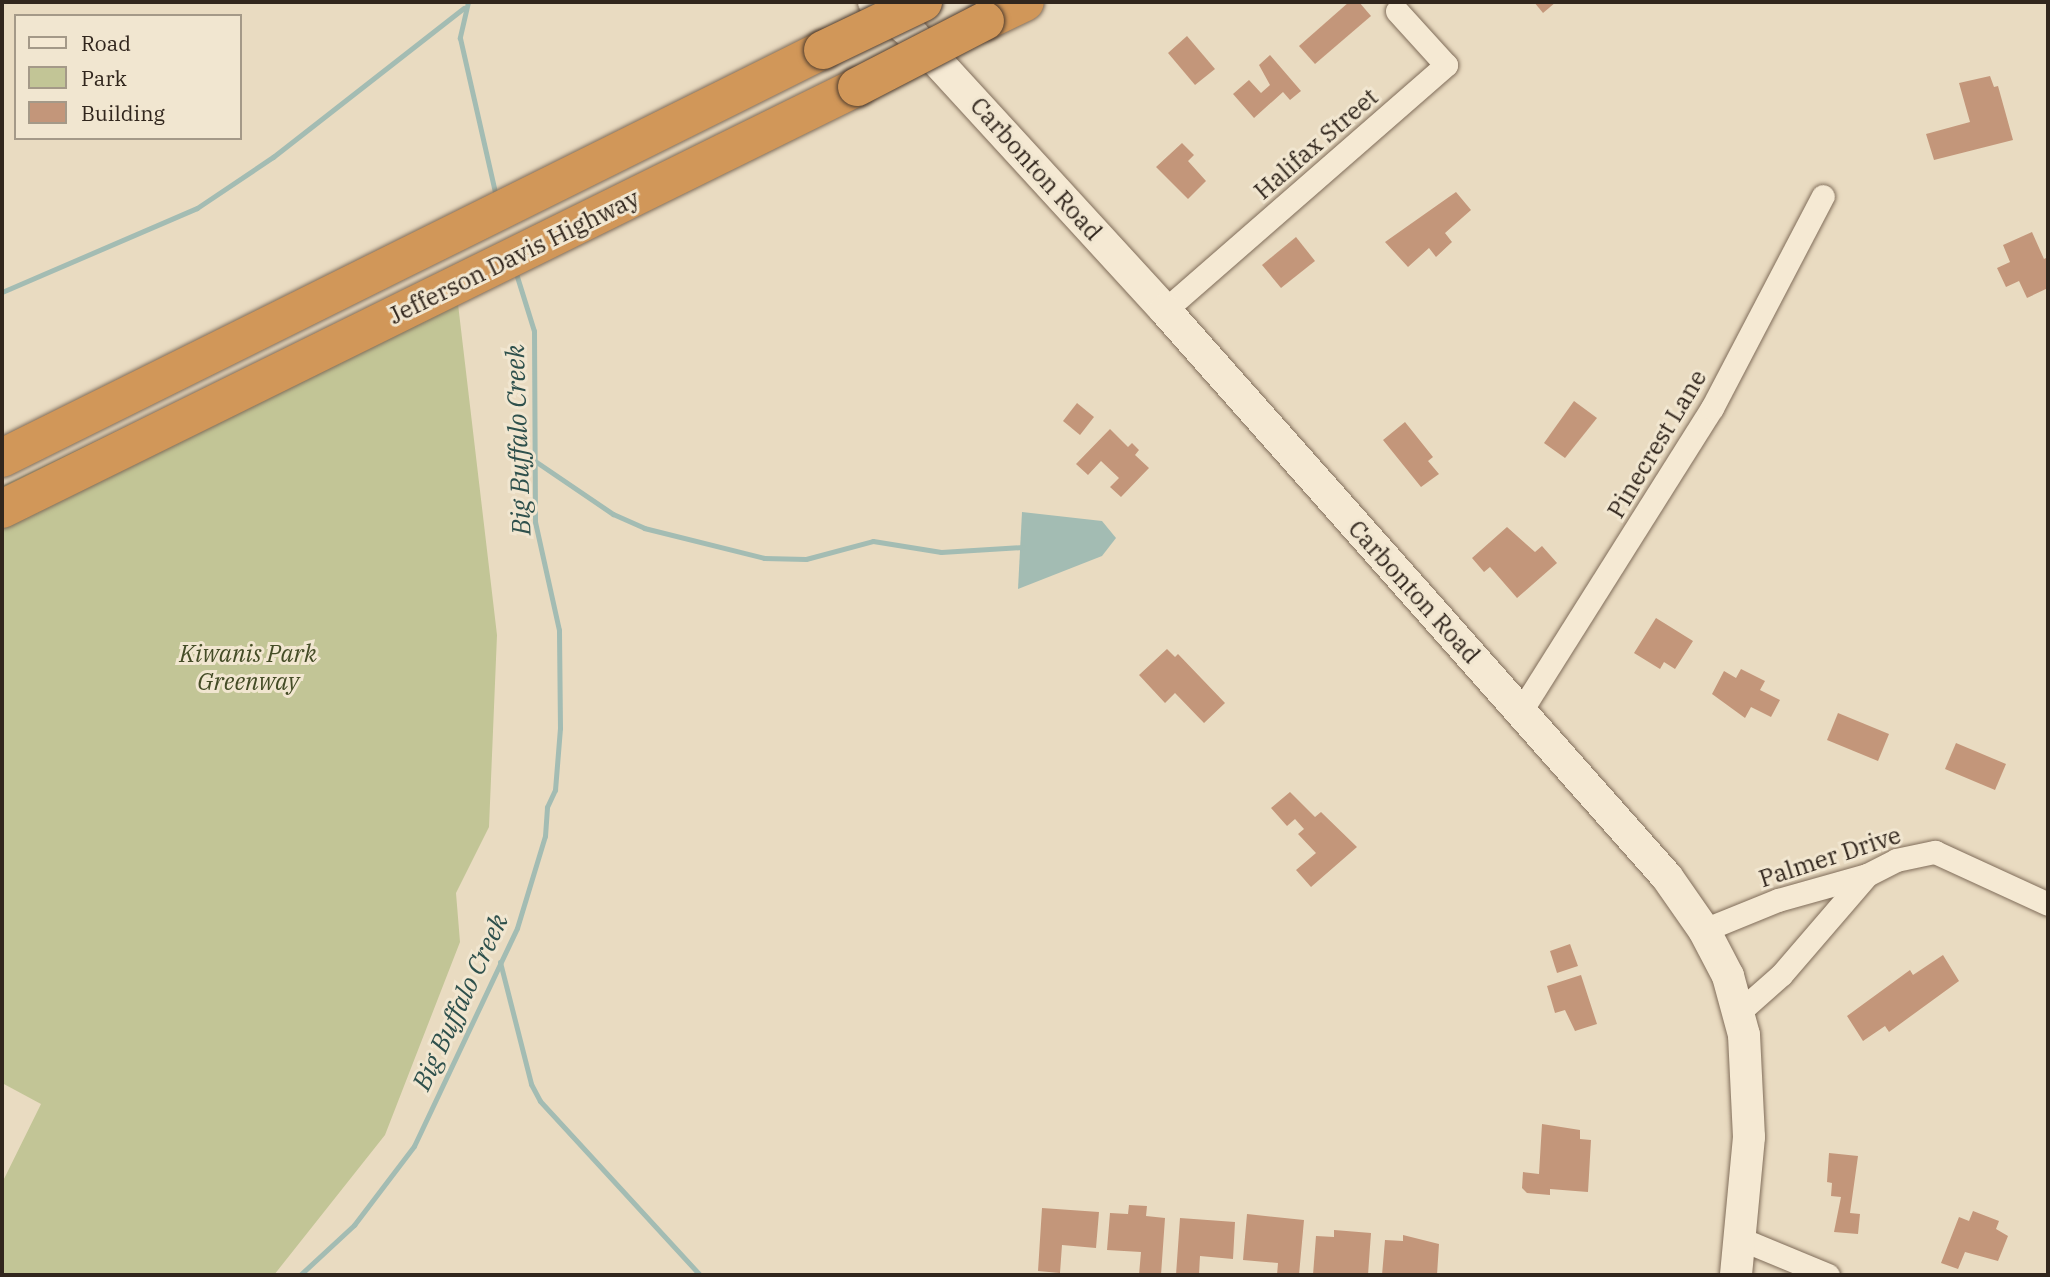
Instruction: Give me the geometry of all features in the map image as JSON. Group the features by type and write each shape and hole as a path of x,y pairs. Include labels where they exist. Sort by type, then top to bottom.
{"highway":[{"name":"Jefferson Davis Highway","path":"2,458 923,2"},
{"name":"Jefferson Davis Highway","path":"2,509 1025,2"}],"street":[{"name":"Carbonton Road","path":"874,2 914,35 1165,310 1667,877 1704,930 1739,1012 1749,1137 1736,1275"},
{"name":"Halifax Street","path":"1165,310 1446,65 1397,11"},
{"name":"Pinecrest Lane","path":"1521,711 1713,408 1823,196"},
{"name":"Palmer Drive","path":"1704,930 1778,900 1867,876 1896,860 1935,852 2048,904"},
{"path":"1739,1012 1781,975 1867,876"},
{"path":"1741,1239 1828,1275"}],"green space":[{"name":"Kiwanis Park Greenway","path":"454,270 497,635 489,827 456,893 460,942 385,1135 274,1275 2,1275 2,1183 41,1104 2,1083 2,486"}],"water":[{"path":"1022,512 1102,521 1116,538 1102,556 1018,589"}],"building":[{"path":"1349,2 1359,2 1371,16 1315,64 1299,46"},
{"path":"1534,2 1556,2 1543,13"},
{"path":"1187,36 1215,69 1195,85 1168,53"},
{"path":"1270,55 1301,91 1290,100 1283,92 1254,118 1233,94 1249,80 1261,93 1270,85 1259,65"},
{"path":"1990,76 1994,87 1998,86 2013,140 1934,160 1926,134 1970,122 1959,83"},
{"path":"1182,143 1194,155 1188,161 1206,181 1188,199 1156,167"},
{"path":"1456,192 1471,210 1445,233 1452,242 1436,257 1429,248 1408,267 1385,242"},
{"path":"2032,232 2044,259 2048,257 2048,288 2027,298 2019,281 2006,287 1997,268 2010,262 2003,245"},
{"path":"1296,237 1315,261 1281,288 1262,265"},
{"path":"1574,401 1597,418 1565,458 1544,443"},
{"path":"1077,403 1094,417 1080,435 1063,421"},
{"path":"1405,422 1433,457 1428,461 1439,474 1421,487 1383,440"},
{"path":"1110,429 1128,447 1132,443 1139,450 1135,455 1149,468 1121,497 1110,487 1119,478 1101,461 1088,475 1076,464"},
{"path":"1507,527 1535,552 1542,546 1557,563 1517,598 1490,567 1484,572 1472,558"},
{"path":"1656,618 1693,641 1675,669 1664,662 1660,669 1634,653"},
{"path":"1167,649 1175,657 1178,654 1225,703 1204,723 1175,693 1165,703 1139,675"},
{"path":"1741,669 1765,681 1760,690 1780,700 1771,717 1751,707 1745,718 1712,694 1724,671 1736,678"},
{"path":"1838,713 1889,734 1878,761 1827,740"},
{"path":"1956,743 2006,764 1995,790 1945,769"},
{"path":"1290,792 1315,817 1321,812 1357,847 1311,887 1296,870 1316,853 1298,834 1304,829 1295,819 1287,826 1271,808"},
{"path":"1570,944 1578,966 1557,973 1550,951"},
{"path":"1943,955 1959,981 1889,1032 1885,1026 1863,1041 1847,1016 1910,970 1913,975"},
{"path":"1581,975 1597,1024 1575,1031 1565,1010 1555,1013 1547,986"},
{"path":"1542,1124 1580,1130 1580,1139 1591,1140 1588,1192 1550,1189 1550,1195 1527,1193 1522,1188 1523,1172 1539,1174"},
{"path":"1829,1153 1858,1156 1850,1213 1860,1214 1858,1234 1834,1232 1841,1197 1831,1196 1832,1183 1827,1182"},
{"path":"1129,1205 1147,1206 1146,1216 1165,1218 1161,1275 1139,1275 1141,1252 1107,1250 1110,1213 1128,1214"},
{"path":"1042,1208 1099,1212 1096,1248 1062,1245 1060,1273 1038,1271"},
{"path":"1973,1211 1999,1221 1996,1229 2008,1236 1998,1261 1965,1252 1958,1269 1941,1263 1959,1217 1969,1221"},
{"path":"1247,1214 1304,1220 1299,1275 1277,1275 1278,1263 1243,1260"},
{"path":"1180,1218 1235,1222 1233,1259 1200,1256 1199,1275 1176,1275"},
{"path":"1334,1230 1371,1233 1368,1275 1313,1275 1316,1236 1334,1237"},
{"path":"1403,1235 1439,1244 1437,1275 1382,1275 1385,1240 1403,1241"}],"waterway":[{"name":"Big Buffalo Creek","path":"468,2 460,38 496,196"},
{"path":"2,292 197,208 273,157 464,8"},
{"name":"Big Buffalo Creek","path":"300,1275 354,1225 414,1146 517,928 545,836 547,807 555,790 560,728 559,630 535,522 534,331 515,270"},
{"path":"532,459 613,514 644,528 764,558 806,559 873,541 941,552 1023,547"},
{"path":"500,962 531,1084 540,1101 700,1275"}]}
